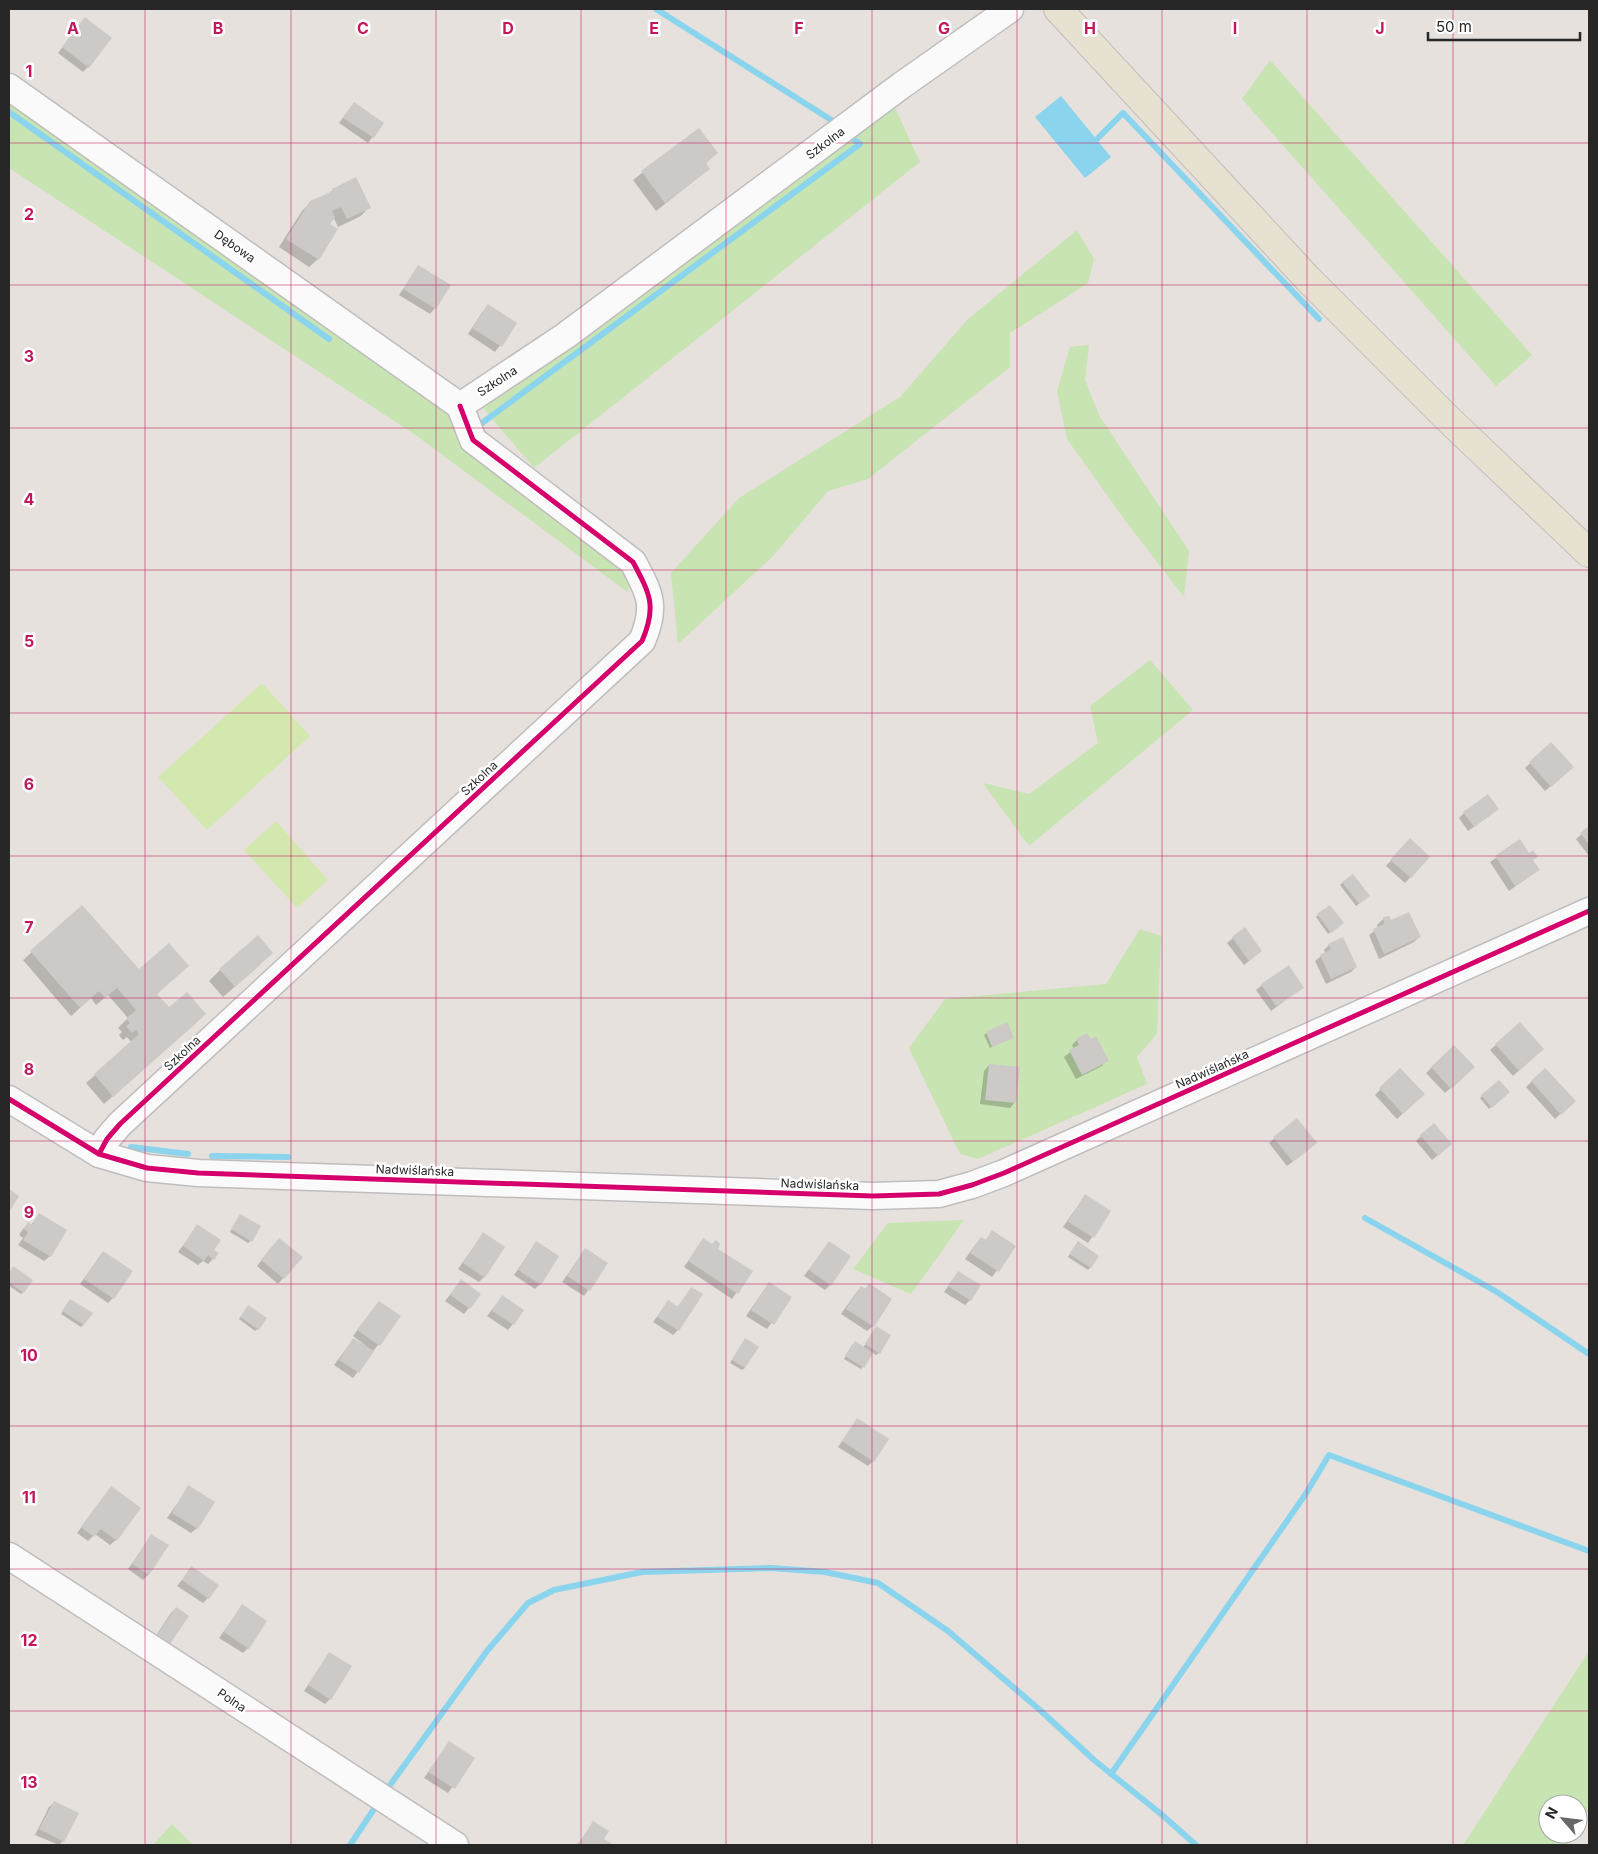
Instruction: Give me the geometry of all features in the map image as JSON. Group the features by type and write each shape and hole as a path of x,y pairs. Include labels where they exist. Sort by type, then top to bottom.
{"main road":[{"path":"1058,9 1308,279 1447,418 1589,553"}],"street":[{"name":"Szkolna","path":"99,1154 120,1124 642,641 650,622 651,603 633,562 473,440 460,406 565,336 902,86 1010,9"},
{"name":"Dębowa","path":"9,88 460,406"},
{"name":"Nadwiślańska","path":"9,1099 99,1154 147,1168 198,1173 873,1196 939,1194 972,1185 1004,1173 1589,911"},
{"name":"Polna","path":"9,1556 203,1680 381,1799 455,1845"}],"green space":[{"path":"1270,60 1532,355 1496,386 1242,99"},
{"path":"9,100 452,407 627,568 629,593 414,434 9,168"},
{"path":"895,108 920,162 534,468 478,402 570,342"},
{"path":"1077,230 1094,259 1088,283 1010,333 1010,367 868,479 828,491 774,555 678,644 671,573 739,498 900,397 968,319"},
{"path":"1089,345 1085,380 1099,415 1189,551 1184,597 1127,523 1067,439 1057,391 1070,347"},
{"path":"1150,660 1193,710 1029,846 983,783 1029,794 1098,743 1090,706"},
{"path":"262,683 310,736 207,830 158,777"},
{"path":"276,821 328,880 297,908 244,850"},
{"path":"1140,929 1161,936 1157,1034 1137,1057 1147,1084 978,1159 960,1154 909,1048 945,999 1106,984"},
{"path":"964,1220 911,1294 853,1269 888,1223"},
{"path":"1589,1651 1589,1810 1588,1812 1588,1794 1538,1794 1538,1844 1567,1845 1463,1845"},
{"path":"172,1824 193,1845 153,1845"}],"water":[{"path":"1061,96 1111,157 1085,178 1035,117"}],"building":[{"path":"85,17 112,38 89,68 62,47"},
{"path":"354,102 384,123 374,138 343,118"},
{"path":"699,128 718,153 706,163 710,169 665,203 641,171"},
{"path":"356,177 371,208 347,219 341,207 332,211 335,217 330,224 338,229 319,260 286,239 310,201 333,191 332,189"},
{"path":"418,265 451,285 436,309 403,289"},
{"path":"488,304 517,323 502,347 472,328"},
{"path":"1551,742 1574,767 1551,787 1529,762"},
{"path":"1488,794 1499,809 1474,827 1463,812"},
{"path":"1589,826 1589,844 1580,833"},
{"path":"1410,838 1430,857 1411,878 1390,860"},
{"path":"1520,839 1529,853 1533,850 1538,857 1533,860 1540,870 1515,886 1495,856"},
{"path":"1353,874 1370,896 1359,904 1342,882"},
{"path":"82,905 139,969 169,943 189,966 157,994 169,1007 187,992 206,1014 113,1097 94,1074 139,1034 136,1030 132,1033 126,1026 130,1023 126,1019 136,1010 117,988 105,998 99,991 80,1008 30,951"},
{"path":"1330,905 1344,923 1331,933 1317,914"},
{"path":"1409,912 1421,937 1384,954 1373,929 1384,924 1383,917 1389,916 1391,920"},
{"path":"1245,927 1262,951 1249,961 1232,937"},
{"path":"258,935 273,953 235,987 219,969"},
{"path":"1343,937 1357,967 1331,979 1320,955 1331,949 1328,944"},
{"path":"1289,965 1304,988 1276,1006 1261,984"},
{"path":"1007,1022 1014,1038 992,1047 986,1032"},
{"path":"1520,1022 1544,1049 1519,1071 1495,1044"},
{"path":"1087,1033 1091,1039 1096,1036 1109,1061 1082,1075 1069,1050 1079,1045 1076,1039"},
{"path":"1454,1045 1475,1067 1451,1089 1431,1067"},
{"path":"989,1064 1020,1067 1016,1103 985,1100"},
{"path":"1400,1068 1425,1094 1403,1114 1379,1088"},
{"path":"1545,1068 1576,1101 1561,1115 1531,1081"},
{"path":"1499,1080 1510,1092 1492,1108 1481,1095"},
{"path":"1297,1118 1317,1143 1293,1162 1273,1137"},
{"path":"1434,1123 1452,1144 1438,1156 1420,1135"},
{"path":"9,1189 19,1196 9,1212"},
{"path":"1085,1194 1111,1211 1094,1238 1068,1222"},
{"path":"39,1213 67,1230 51,1257 23,1240 28,1232 24,1229 28,1222 32,1225"},
{"path":"240,1214 261,1226 252,1242 231,1229"},
{"path":"197,1224 221,1240 214,1250 219,1253 214,1260 208,1255 204,1261 183,1246"},
{"path":"992,1230 1016,1246 999,1272 970,1253 981,1237 986,1240"},
{"path":"483,1232 505,1247 485,1278 463,1263"},
{"path":"279,1238 303,1257 284,1279 261,1260"},
{"path":"703,1238 712,1244 716,1240 720,1244 718,1249 753,1271 738,1294 688,1261"},
{"path":"536,1241 559,1256 541,1285 518,1270"},
{"path":"829,1241 851,1256 831,1286 809,1270"},
{"path":"1078,1241 1099,1256 1091,1268 1069,1254"},
{"path":"585,1248 608,1263 590,1291 567,1276"},
{"path":"103,1251 133,1271 114,1299 84,1279"},
{"path":"13,1266 33,1280 24,1293 9,1282 9,1273"},
{"path":"958,1271 981,1285 971,1301 948,1286"},
{"path":"461,1279 481,1294 470,1309 450,1295"},
{"path":"769,1282 792,1297 774,1325 751,1310"},
{"path":"869,1283 892,1299 874,1327 846,1309 861,1286 866,1289"},
{"path":"691,1287 703,1294 679,1331 657,1317 668,1300 678,1307"},
{"path":"502,1295 524,1310 514,1325 492,1311"},
{"path":"70,1299 93,1313 84,1325 62,1311"},
{"path":"379,1301 401,1316 380,1346 357,1330"},
{"path":"248,1305 267,1318 259,1330 240,1317"},
{"path":"876,1326 891,1335 880,1354 865,1344"},
{"path":"353,1338 374,1351 359,1373 339,1360"},
{"path":"745,1338 759,1347 745,1368 732,1360"},
{"path":"855,1341 873,1353 864,1368 845,1356"},
{"path":"857,1418 889,1439 874,1462 842,1441"},
{"path":"188,1485 215,1502 198,1529 172,1513"},
{"path":"111,1486 141,1508 117,1541 101,1529 94,1537 81,1527"},
{"path":"151,1534 169,1545 149,1575 132,1564"},
{"path":"191,1566 219,1585 209,1599 182,1580"},
{"path":"242,1604 267,1621 249,1649 224,1632"},
{"path":"176,1607 189,1616 168,1647 155,1638"},
{"path":"329,1652 352,1666 331,1700 308,1685"},
{"path":"449,1741 475,1758 455,1789 428,1772"},
{"path":"54,1801 79,1813 64,1842 39,1829"},
{"path":"593,1821 609,1831 604,1839 614,1845 578,1845"}],"waterway":[{"path":"656,9 836,123"},
{"path":"9,112 329,339"},
{"path":"1097,139 1123,113 1319,319"},
{"path":"478,426 860,144 849,136"},
{"path":"131,1147 188,1154"},
{"path":"212,1156 288,1157"},
{"path":"1365,1218 1497,1292 1589,1354"},
{"path":"1111,1774 1305,1495 1329,1455 1589,1551"},
{"path":"385,1792 487,1651 528,1603 554,1590 642,1572 771,1568 825,1572 878,1583 948,1631 1041,1711 1094,1760 1196,1845"},
{"path":"350,1845 378,1803"}],"cycle path":[{"path":"99,1154 107,1139 120,1124 642,641 647,629 650,600 633,562 473,440 460,406"},
{"path":"9,1099 99,1154 147,1168 198,1173 873,1196 939,1194 972,1185 1004,1173 1589,911"}]}
